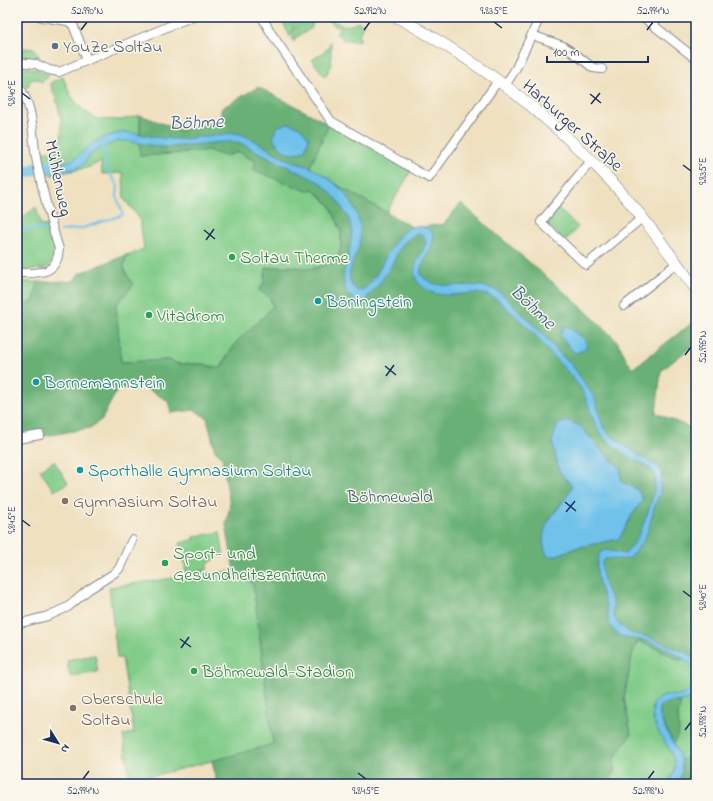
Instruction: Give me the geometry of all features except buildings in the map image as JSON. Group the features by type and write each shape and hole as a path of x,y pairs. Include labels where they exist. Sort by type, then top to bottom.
{"main road":[{"name":"Harburger Straße","path":"397,17 468,59 554,127 611,181 642,218 696,289"}],"street":[{"path":"41,17 68,21 72,25 87,60"},
{"path":"17,62 36,64 49,70 59,72 190,17"},
{"path":"262,17 271,33 332,121 429,178 501,84 516,68 540,17"},
{"path":"642,17 696,59"},
{"path":"532,35 563,46 593,68 602,69"},
{"name":"Mühlenweg","path":"17,84 29,105 39,174 59,250 58,258 53,267 49,270 41,273 17,273"},
{"path":"591,161 542,222 586,265 642,218"},
{"path":"624,306 676,263"},
{"path":"17,438 40,435"},
{"path":"17,624 48,616 68,608 88,590 119,569 132,540"}],"green space":[{"path":"301,17 294,25 290,37 281,18"},
{"path":"304,17 313,19 312,28 295,38 294,42 292,35 293,32 296,25"},
{"path":"329,19 343,25 350,25 358,22 364,24 358,37 361,39 357,41 343,40 336,33 339,29 336,26 333,26"},
{"path":"330,42 331,66 325,77 312,60 329,48"},
{"path":"24,48 34,49 41,62 17,58 17,51"},
{"path":"18,68 37,69 49,75 41,82 37,79 31,80 29,82 29,86 24,88 18,76"},
{"name":"Soltau Therme","path":"63,77 71,96 83,110 97,119 121,120 140,115 140,156 208,150 225,156 239,152 256,162 254,170 312,189 330,205 341,231 341,247 336,262 311,269 289,266 266,268 264,283 273,306 229,352 220,369 204,364 179,364 169,360 121,362 116,305 133,285 124,266 124,262 130,255 144,249 140,219 124,199 123,173 102,174 101,162 87,168 51,175 45,173 32,175 22,169 42,161 41,152 59,149 61,140 60,115 50,83"},
{"name":"Böhmewald","path":"258,87 329,124 309,169 414,228 444,224 461,203 584,309 617,341 632,369 696,320 696,343 661,371 656,413 696,430 696,659 693,657 679,660 654,647 638,641 633,651 624,698 631,734 614,759 614,771 609,784 217,784 212,761 273,744 253,584 234,570 226,525 230,505 222,458 215,451 207,418 194,410 171,413 168,401 141,385 117,390 102,419 90,428 17,441 17,336 23,311 26,305 34,301 38,282 74,281 78,274 129,254 124,267 133,285 116,305 121,362 169,360 179,364 204,364 220,369 237,341 273,306 270,297 259,290 264,283 266,268 289,266 311,269 336,262 341,247 341,231 330,205 313,189 307,191 253,170 256,162 239,152 224,156 208,150 140,156 140,115 180,130 219,122 222,108","holes":["601,450 620,468 622,482 637,489 643,500 632,515 619,539 575,548 555,556 555,511 568,495 572,486 559,471"]},
{"path":"329,124 411,171 386,213 309,169"},
{"path":"36,207 41,226 48,225 56,252 50,265 44,269 17,270 17,219 21,219"},
{"path":"557,208 578,227 565,241 547,225 547,220"},
{"path":"17,282 38,282 34,301 26,305 23,311 17,336"},
{"path":"54,461 68,483 54,491 40,470"},
{"path":"220,532 224,556 217,557 207,565 207,570 186,573 180,543 193,540 194,537"},
{"name":"Böhmewald-Stadion","path":"234,570 253,584 273,745 130,782 123,735 134,733 122,658 117,658 109,587 201,574 201,572 205,572 206,574"},
{"path":"638,641 654,647 696,657 696,784 609,784 614,771 614,759 631,734 624,698 633,651"},
{"path":"95,655 98,672 70,677 67,660"},
{"path":"670,701 681,702 678,715 679,731 674,744 660,717 660,706"},
{"path":"695,751 696,784 677,784 682,773 681,761"}],"water":[{"path":"288,123 300,127 309,138 305,150 295,153 286,152 273,138 277,127"},
{"path":"125,132 176,139 188,139 230,133 240,134 286,159 309,167 330,179 347,196 358,217 360,241 351,268 350,280 358,291 366,287 374,278 395,241 404,232 414,227 426,228 432,232 434,238 421,267 421,273 424,278 432,283 441,285 482,286 492,288 501,293 540,331 563,357 570,362 595,398 603,427 609,434 637,454 659,467 662,472 660,493 648,531 642,543 630,558 605,559 602,562 602,571 605,585 613,603 613,615 619,624 630,633 649,637 689,654 696,659 696,671 687,661 674,653 647,641 622,636 614,631 608,619 607,608 597,575 597,564 600,553 607,550 625,554 636,540 651,503 654,491 654,474 648,467 622,452 603,436 596,427 580,387 536,336 499,301 482,294 442,295 425,289 418,283 415,271 415,266 426,243 423,235 419,233 404,243 378,286 367,298 363,302 359,303 355,301 346,293 343,276 348,258 352,233 349,219 336,198 321,183 238,142 220,142 164,147 129,141 118,141 91,154 81,166 77,168 63,171 45,171 43,164 70,161 76,158 96,141 111,135"},
{"path":"565,325 581,336 587,343 585,350 574,353 560,335"},
{"path":"569,421 580,426 601,450 620,468 622,482 637,489 643,500 632,515 619,539 575,548 555,556 547,556 543,541 544,532 551,518 572,486 559,471 552,441 558,424"},
{"path":"696,679 696,693 687,700 670,702 660,706 660,716 663,725 679,753 682,763 682,773 677,784 667,784 673,775 675,766 670,751 656,728 653,719 653,704 659,698 665,696 681,695 686,693"}],"waterway":[{"path":"61,231 83,228 123,215 117,197 118,186 107,169 103,147"},
{"name":"Böhme","path":"17,175 42,167 51,167"},
{"path":"17,230 49,229"},
{"name":"Böhme","path":"691,693 696,698"}],"place":[{"name":"YouZe Soltau","path":"55,46"},
{"name":"Soltau Therme","path":"232,257"},
{"name":"Böningstein","path":"318,301"},
{"name":"Vitadrom","path":"149,315"},
{"name":"Bornemannstein","path":"36,382"},
{"name":"Sporthalle Gymnasium Soltau","path":"80,470"},
{"name":"Gymnasium Soltau","path":"65,501"},
{"name":"Sport- und Gesundheitszentrum","path":"165,563"},
{"name":"Böhmewald-Stadion","path":"194,671"},
{"name":"Oberschule Soltau","path":"73,708"}]}
